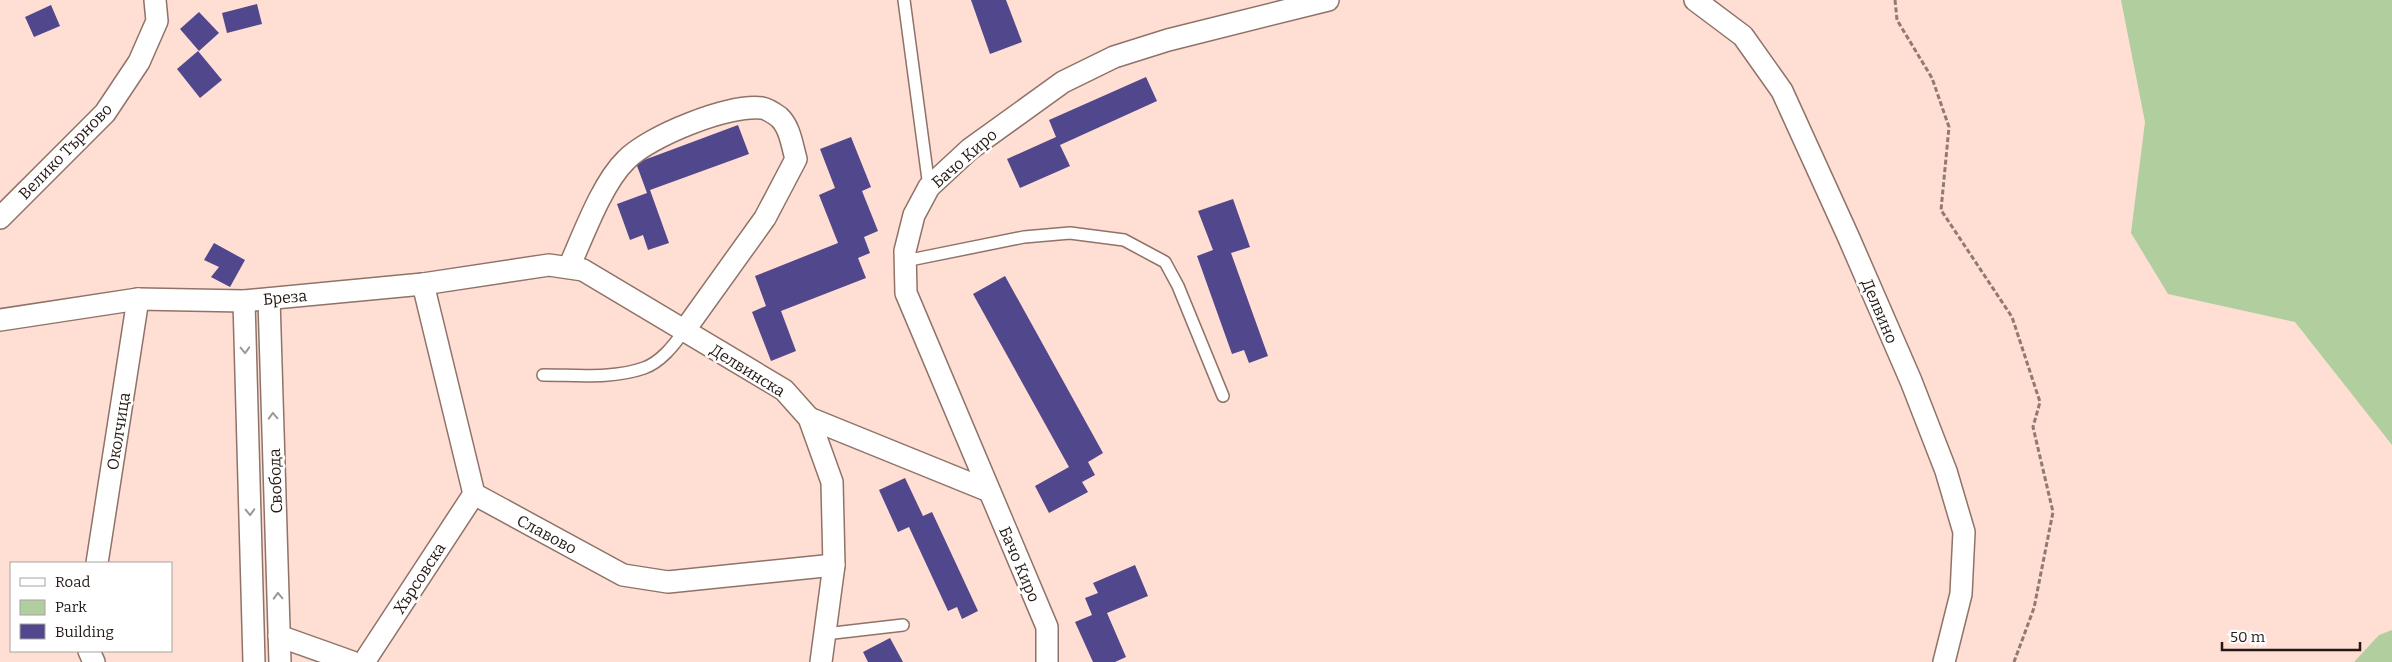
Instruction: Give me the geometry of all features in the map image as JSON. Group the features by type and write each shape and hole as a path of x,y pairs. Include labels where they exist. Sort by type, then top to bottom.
{"street":[{"name":"Велико Търново","path":"0,218 105,113 139,62 157,21 155,0"},
{"name":"Бачо Киро","path":"1047,662 1047,628 906,294 905,251 914,215 929,187 970,149 1063,82 1114,57 1168,40 1328,0"},
{"name":"Делвино","path":"1695,0 1744,36 1782,91 1911,381 1946,471 1964,532 1961,594 1944,662"},
{"path":"569,267 605,190 624,161 642,146 709,117 741,110 764,108 780,118 790,134 796,159 765,218 684,331"},
{"name":"Бреза","path":"0,320 138,299 244,301 423,284 549,265 569,267"},
{"name":"Делвинска","path":"569,267 583,270 784,390 809,418 832,482 834,565 820,662"},
{"path":"423,284 474,494"},
{"name":"Околчица","path":"97,562 138,299"},
{"name":"Свобода","path":"269,299 280,662"},
{"name":"Свобода","path":"244,301 254,662"},
{"path":"809,418 989,491"},
{"name":"Славово","path":"474,494 623,575 668,582 834,565"},
{"name":"Хърсовска","path":"364,662 474,494"},
{"path":"279,636 352,662"}],"lane":[{"path":"904,0 929,187"},
{"path":"905,261 1024,237 1070,233 1124,240 1166,262 1178,286 1223,396"},
{"path":"543,375 602,376 645,368 672,347 684,331"},
{"path":"825,634 903,625"}],"path":[{"path":"1895,0 1897,20 1932,78 1949,127 1941,210 2012,317 2040,402 2033,427 2053,512 2034,608 2014,662"}],"green space":[{"path":"2121,0 2392,0 2392,445 2295,322 2168,294 2131,233 2145,122"},
{"path":"2392,630 2392,662 2354,662 2379,635"}],"building":[{"path":"971,0 1006,0 1022,42 990,54"},
{"path":"257,4 262,24 227,33 222,13"},
{"path":"51,5 60,26 34,37 25,17"},
{"path":"199,12 219,33 199,51 180,29"},
{"path":"198,51 222,80 200,98 177,69"},
{"path":"1146,77 1157,101 1060,145 1070,166 1020,188 1007,159 1056,137 1049,120"},
{"path":"738,125 749,154 650,190 669,243 648,250 643,235 630,240 617,204 647,193 636,163"},
{"path":"851,137 871,187 862,191 878,231 864,237 870,253 858,258 866,278 781,311 796,351 771,361 752,312 766,306 755,276 838,243 819,195 835,188 820,149"},
{"path":"1233,199 1250,247 1231,253 1268,356 1249,363 1244,350 1232,354 1197,256 1213,250 1198,211"},
{"path":"214,243 245,260 230,287 211,277 219,267 204,260"},
{"path":"1005,276 1103,453 1088,462 1095,475 1082,482 1088,492 1049,513 1035,486 1069,467 973,294"},
{"path":"905,478 923,516 932,512 978,611 962,619 957,607 948,611 909,527 898,532 879,490"},
{"path":"1135,565 1148,596 1107,613 1126,657 1115,662 1093,662 1075,622 1092,615 1085,598 1098,593 1093,583"},
{"path":"890,638 903,662 868,662 863,652"}]}
